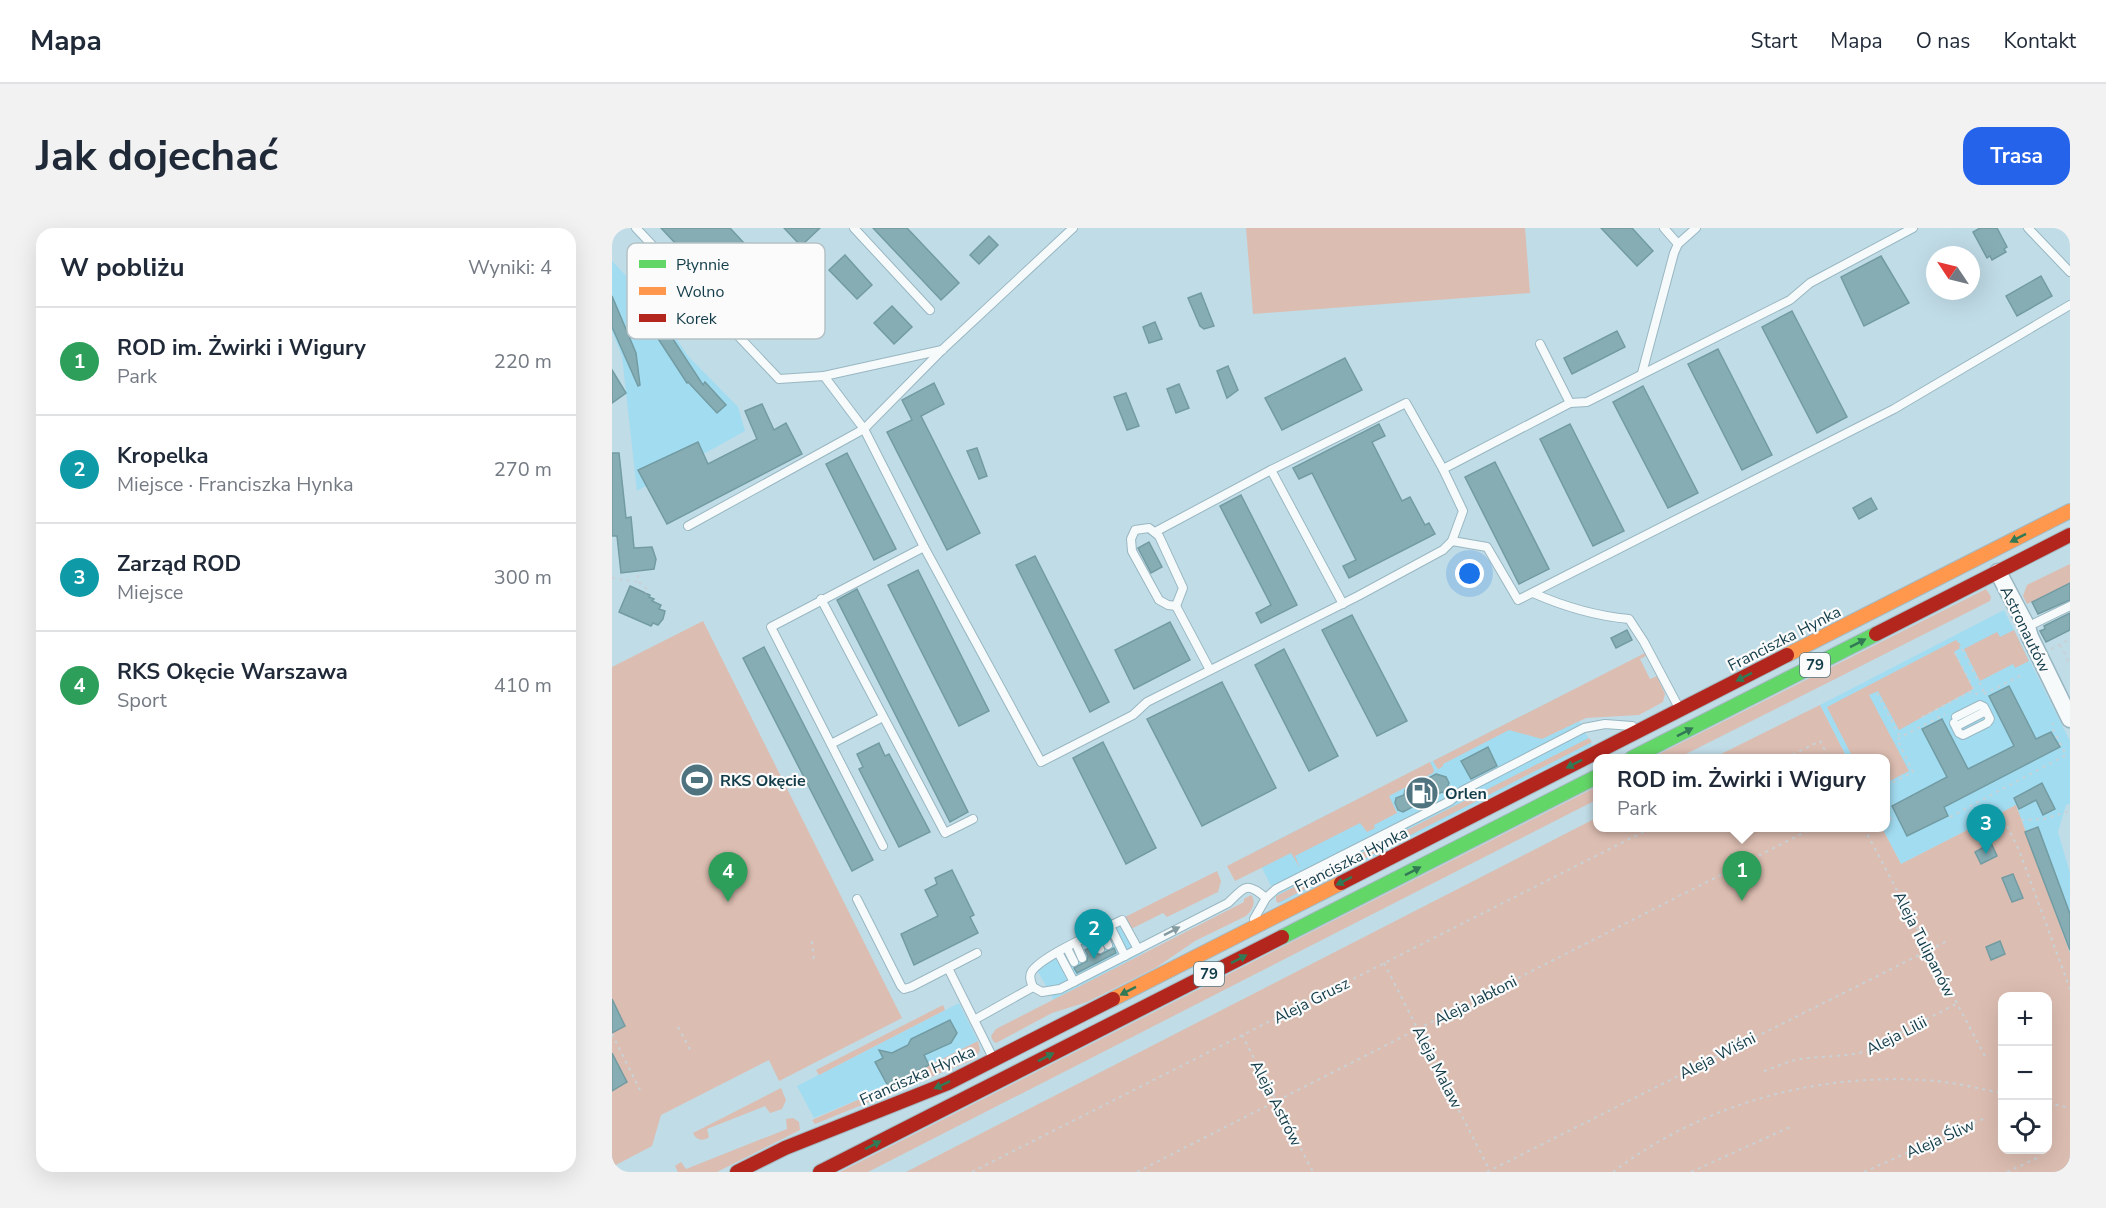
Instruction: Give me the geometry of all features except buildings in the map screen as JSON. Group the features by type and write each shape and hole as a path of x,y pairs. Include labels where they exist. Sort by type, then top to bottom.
{"main road":[{"name":"Franciszka Hynka","path":"1594,754 2070,511"},
{"name":"79","path":"1642,754 2070,535"},
{"name":"Franciszka Hynka","path":"736,1172 786,1148 937,1087 1593,754"},
{"name":"79","path":"820,1172 1593,779"}],"street":[{"name":"Astronautów","path":"1998,572 2027,627 2070,719"}],"lane":[{"path":"636,228 650,243"},
{"path":"854,228 930,310"},
{"path":"688,526 864,429 942,350 1073,228"},
{"path":"1664,228 1678,244"},
{"path":"1642,373 1678,244 1696,228"},
{"path":"1443,470 1570,403 1587,402 1790,300 1810,283 1912,228"},
{"path":"2028,228 2070,272"},
{"path":"1452,541 1487,547 1518,600 1894,409 2070,304"},
{"path":"741,339 779,379 824,376 942,350"},
{"path":"1540,344 1570,403"},
{"path":"824,376 864,429 924,547 1041,762 1133,715 1147,702 1343,604 1443,550 1452,541 1463,511 1406,403 1271,470 1155,532"},
{"path":"1271,470 1343,604"},
{"path":"1176,606 1159,600 1132,551 1131,539 1136,530 1149,528 1159,536 1183,588 1176,606 1210,670"},
{"path":"884,846 771,627 924,547"},
{"path":"1533,593 1561,606 1600,616 1629,619 1680,709"},
{"path":"821,599 945,833 972,819"},
{"path":"2027,627 2070,606"},
{"path":"1978,709 1990,719 1984,725 1963,735 1959,733 1955,719 1978,709"},
{"path":"831,744 882,717"},
{"path":"1247,930 1266,898 1276,889 1450,801 1462,791 1584,728 1605,724 1645,728"},
{"path":"1138,949 1122,920 1045,959 1031,972 1030,978 1033,987 1042,992 1060,989 1228,903 1239,890 1252,888 1266,898"},
{"path":"857,899 904,988 911,987 977,953"},
{"path":"1110,926 1125,956"},
{"path":"1097,933 1104,947"},
{"path":"1071,946 1078,960"},
{"path":"1058,952 1074,982"},
{"path":"948,968 994,1059"},
{"path":"974,1020 1033,987"}],"path":[{"path":"638,572 638,582"},
{"path":"612,578 638,582 648,590 646,593"},
{"path":"2048,651 2070,639"},
{"path":"2060,645 2070,664"},
{"path":"1962,649 1985,694"},
{"path":"1955,653 1978,698 1978,709"},
{"path":"1961,664 1967,660"},
{"path":"1978,698 2022,675"},
{"path":"1969,679 1976,676"},
{"path":"1922,717 1974,690"},
{"path":"1877,693 1900,737"},
{"path":"1890,784 1914,772 1896,739 1955,719"},
{"path":"1950,817 2068,754 2052,728 2053,723"},
{"path":"1795,754 1820,741 1826,754"},
{"path":"2021,820 2044,819 2070,811"},
{"path":"1890,818 1892,822"},
{"path":"2007,826 2019,850 2070,989"},
{"name":"Aleja Grusz","path":"972,1172 1638,832"},
{"name":"Aleja Jabłoni","path":"1137,1172 1805,832"},
{"name":"Aleja Tulipanów","path":"1866,832 1987,1060"},
{"path":"812,941 814,962"},
{"name":"Aleja Wiśni","path":"1489,1172 1947,941"},
{"name":"Aleja Malaw","path":"1384,963 1489,1172"},
{"name":"Aleja Lilii","path":"1764,1071 1797,1059 1852,1055 1863,1052 1956,1004"},
{"path":"678,1027 692,1053"},
{"path":"612,1034 640,1090"},
{"name":"Aleja Astrów","path":"1242,1035 1313,1172"},
{"path":"1613,1172 1639,1153 1689,1126 1732,1106 1775,1093 1846,1081 1883,1080 1936,1081 1998,1092"},
{"path":"2052,1104 2070,1108"},
{"name":"Aleja Śliw","path":"1864,1172 1983,1119"},
{"path":"1691,1172 1790,1127"},
{"path":"2007,1172 2041,1156"}],"shaded area":[{"path":"1246,228 1525,228 1530,293 1253,314"},
{"path":"612,261 627,277 627,339 676,339 688,356 738,407 745,431 637,491 622,356 612,331"},
{"path":"2070,564 2070,583 2027,604 2023,596 2027,585"},
{"path":"1986,589 1991,597 1990,601 1686,754 1659,754"},
{"path":"2004,610 2070,741 2070,804 2066,805 2058,832 2070,873 2070,953 2016,805 1901,864 1884,832 1890,832 1890,754 1845,754 1820,705"},
{"name":"RKS Okęcie","path":"703,621 902,1018 779,1081 769,1060 661,1115 652,1146 612,1167 612,667"},
{"path":"2014,630 2029,661 2015,668 2013,664 1980,681 1964,649 1997,632 2000,637"},
{"path":"1956,640 1961,645 1954,652 1973,689 1899,730 1878,691 1869,695 1909,771 1890,781 1890,754 1851,754 1827,707"},
{"path":"1645,653 1646,656 1640,659 1650,679 1657,676 1665,694 1663,702 1639,715 1586,718 1542,739 1509,730 1443,764 1439,769 1433,761"},
{"path":"1565,694 1592,745 1280,904 1254,852"},
{"path":"1820,705 1845,754 1721,754"},
{"path":"1589,738 1592,742 1278,903 1276,901 1276,896"},
{"path":"1430,762 1433,773 1389,796 1397,813 1374,825 1375,828 1367,832 1360,823 1295,856 1300,868 1291,853 1235,881 1227,866"},
{"path":"1593,789 1593,802 868,1172 840,1172"},
{"path":"2016,805 2070,953 2070,1172 906,1172 1593,820 1593,832 1884,832 1901,864"},
{"path":"1217,871 1221,881 1218,892 1167,917 1163,913 1131,929 1125,917"},
{"path":"1251,895 1254,900 1253,906 1246,916 1195,941 1157,967 1087,1002 1052,1013 996,1043 993,1041 991,1036 996,1029 1244,902 1244,899"},
{"path":"1125,917 1144,953 1054,1000 1033,963"},
{"path":"959,1003 978,1041 883,1089 814,1118 797,1086"},
{"path":"943,1005 945,1010 819,1075 816,1070"},
{"path":"978,1041 980,1050 975,1059 815,1124 812,1120 883,1089"},
{"path":"781,1088 786,1100 782,1109 770,1113 765,1106 707,1129 709,1137 702,1140 694,1135 693,1133"},
{"path":"793,1118 799,1122 800,1130 717,1172 678,1172 675,1166 681,1162 686,1169 787,1129 786,1119"}],"traffic: fast":[{"path":"1640,754 1876,634"},
{"path":"1282,937 1593,779"}],"traffic: slow":[{"path":"1787,655 2070,511"},
{"path":"1113,999 1341,883"}],"traffic: jam":[{"path":"1876,634 2070,535"},
{"path":"1593,754 1787,655"},
{"path":"1341,883 1593,754"},
{"path":"820,1172 1282,937"},
{"path":"737,1172 785,1148 948,1083 1113,999"}],"place":[{"name":"RKS Okęcie","path":"697,780"},
{"name":"Orlen","path":"1422,793"},
{"name":"Zarząd ROD","path":"1986,854"},
{"name":"ROD im. Żwirki i Wigury","path":"1742,901"},
{"name":"RKS Okęcie Warszawa","path":"728,902"},
{"name":"Kropelka","path":"1094,959"}]}
